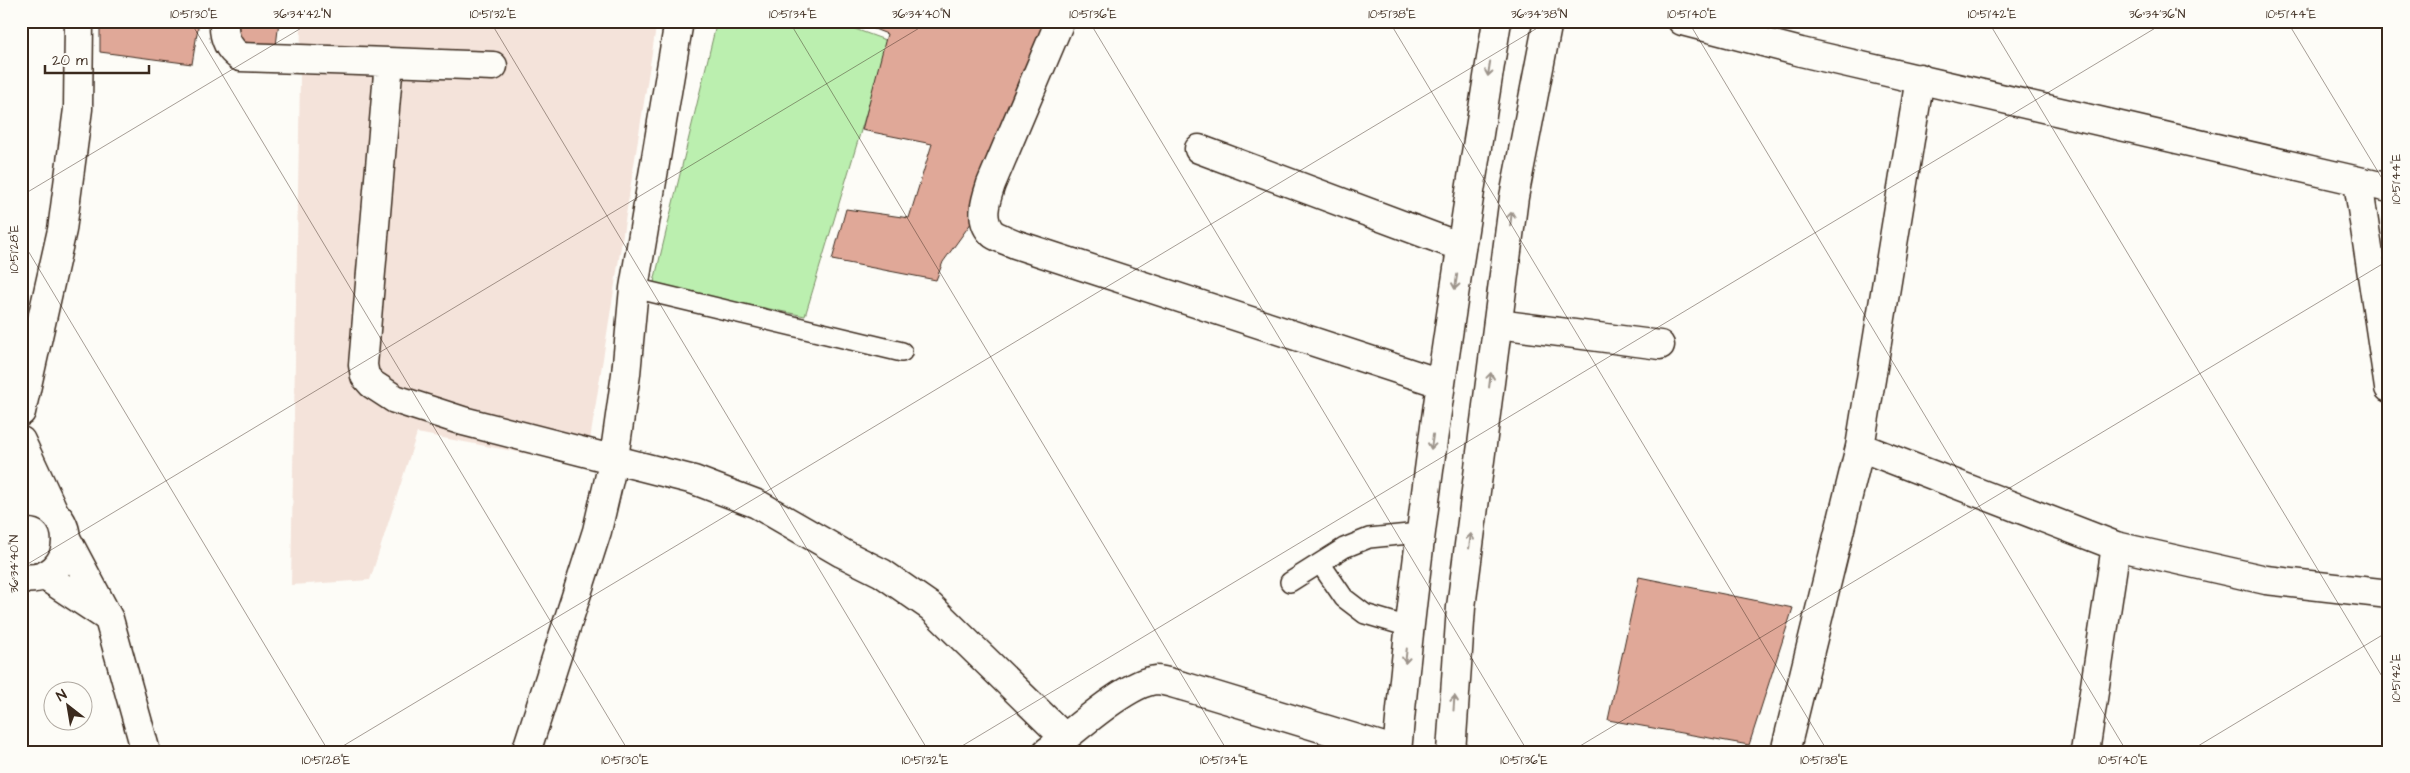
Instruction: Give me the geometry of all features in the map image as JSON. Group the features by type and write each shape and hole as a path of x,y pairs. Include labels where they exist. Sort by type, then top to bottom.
{"main road":[{"path":"21,412 62,230 78,109 79,21"},
{"path":"224,21 225,40 230,49 240,57 493,66"},
{"path":"526,752 597,530 614,458 626,374 634,288 679,21"},
{"path":"1060,21 991,184 984,207 986,223 993,233 1015,244 1440,383"},
{"path":"389,62 363,366 365,376 372,384 395,399 463,421 614,458 694,480 757,504 842,553 882,573 931,607 1056,745 1120,696 1136,687 1156,680 1186,687 1397,751 1419,533 1440,383 1497,21"},
{"path":"1450,752 1461,607 1514,197 1548,21"},
{"path":"1682,21 1801,52 2389,188"},
{"path":"1785,752 1860,447 1920,78"},
{"path":"1199,149 1461,248"},
{"path":"2358,182 2389,388"},
{"path":"1498,324 1660,345"},
{"path":"21,440 55,514 64,526 67,540 109,619 146,752"},
{"path":"1860,447 2116,546 2266,580 2389,594"},
{"path":"21,504 31,503 44,506 55,514"},
{"path":"33,577 57,567 64,554 67,540"},
{"path":"2084,752 2116,546"},
{"path":"33,577 92,605 109,619"}],"lane":[{"path":"634,288 902,352"},
{"path":"1290,582 1344,548 1369,538 1419,533"},
{"path":"1320,563 1344,598 1365,614 1409,627"}],"shaded area":[{"path":"301,21 657,21 586,465 417,433 370,580 291,585"}],"green space":[{"path":"717,21 840,21 844,25 888,41 805,316 653,286"}],"building":[{"path":"100,21 199,21 192,64 100,52"},
{"path":"231,21 279,21 276,46 228,40"},
{"path":"854,21 1055,21 974,219 943,262 936,280 832,260 846,209 909,218 932,144 862,130 887,34"},
{"path":"1639,577 1793,608 1749,745 1608,720"}]}
